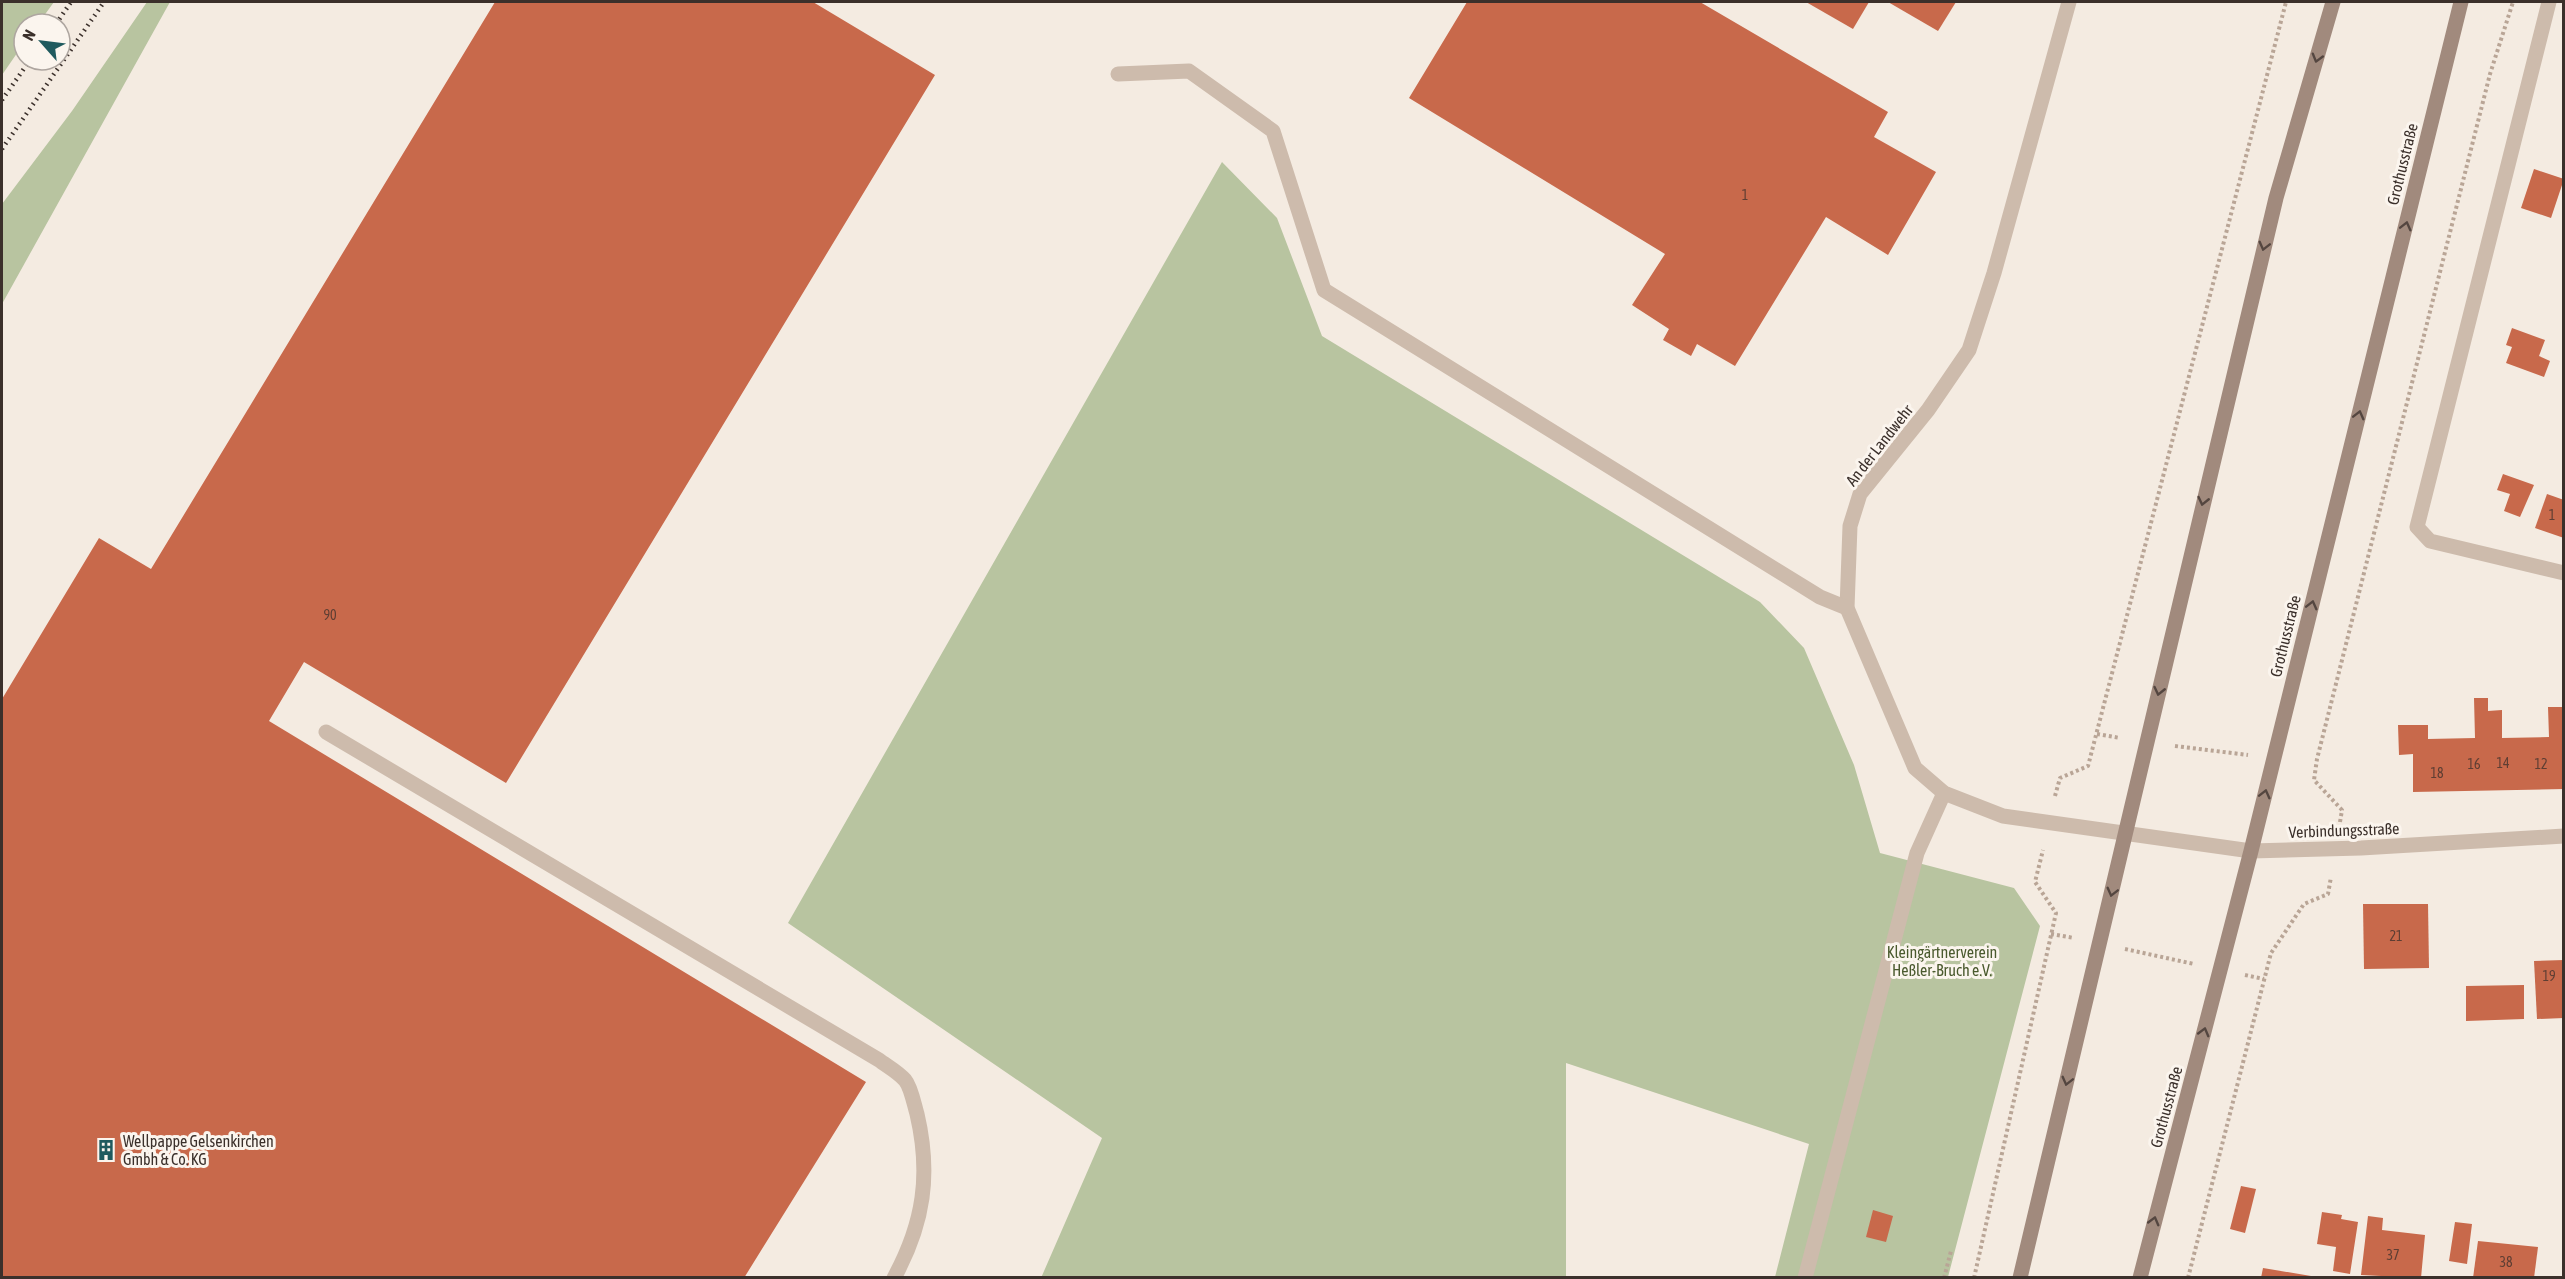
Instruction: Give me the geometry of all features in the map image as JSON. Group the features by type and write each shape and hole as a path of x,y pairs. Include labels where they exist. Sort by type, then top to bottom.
{"main road":[{"path":"2020,1278 2276,198 2333,2"},
{"name":"Grothusstraße","path":"2140,1278 2251,851 2461,2"}],"street":[{"name":"An der Landwehr","path":"2069,2 1994,273 1969,350 1928,410 1860,494 1850,526 1847,608 1915,768 1944,793 2003,816 2126,835"},
{"path":"2549,2 2417,528 2430,541 2564,573"},
{"path":"1118,74 1189,71 1274,132 1324,290 1820,597 1847,608"},
{"path":"326,732 879,1059 905,1080 924,1146 924,1184 919,1218 906,1257 894,1278"},
{"path":"1805,1278 1917,854 1944,793"},
{"name":"Verbindungsstraße","path":"2126,835 2251,851 2425,845 2564,836"}],"path":[{"path":"2054,800 2060,778 2088,766 2286,2"},
{"path":"2341,815 2342,810 2314,780 2317,759 2487,86 2513,2"},
{"path":"2097,734 2122,738"},
{"path":"2187,748 2248,755"},
{"path":"2308,759 2317,759"},
{"path":"1974,1278 2056,913 2035,882 2037,870"},
{"path":"2188,1278 2271,953 2304,904 2328,894 2331,879"},
{"path":"2051,934 2075,939"},
{"path":"2118,948 2177,960"},
{"path":"2242,975 2264,979"},
{"path":"1944,1278 1951,1251"}],"green space":[{"path":"2,2 54,2 47,12 12,12 12,60 2,75"},
{"path":"147,2 170,2 2,304 2,204 72,111"},
{"name":"Kleingärtnerverein Heßler-Bruch e.V.","path":"1222,162 1277,218 1322,336 1760,602 1804,648 1854,765 1880,853 2014,888 2040,926 1948,1277 1775,1277 1809,1144 1566,1063 1566,1277 1041,1278 1102,1138 788,923"}],"building":[{"path":"495,2 813,2 935,75 506,783 304,662 269,721 866,1082 744,1278 2,1278 2,699 99,538 151,569"},
{"path":"1467,2 1700,2 1888,112 1874,137 1936,172 1888,255 1826,217 1735,366 1697,344 1691,356 1663,340 1669,329 1632,305 1665,254 1409,98"},
{"path":"1806,2 1869,2 1853,29"},
{"path":"1888,2 1956,2 1938,31"},
{"path":"2534,169 2564,179 2551,218 2521,208"},
{"path":"2512,328 2545,340 2539,356 2550,361 2544,377 2506,363 2512,347 2506,345"},
{"path":"2503,474 2534,485 2520,517 2504,511 2510,494 2497,490"},
{"path":"2547,494 2564,500 2564,538 2535,528"},
{"path":"2474,698 2488,698 2488,711 2502,710 2502,738 2549,737 2548,707 2563,707 2564,789 2413,792 2413,754 2399,755 2398,725 2428,725 2428,739 2475,738"},
{"path":"2363,904 2428,904 2429,968 2364,969"},
{"path":"2564,960 2564,1018 2537,1019 2534,961"},
{"path":"2524,985 2524,1019 2466,1021 2466,986"},
{"path":"2241,1186 2256,1189 2245,1233 2230,1229"},
{"path":"1873,1210 1893,1216 1886,1242 1866,1237"},
{"path":"2322,1212 2342,1215 2341,1219 2358,1222 2350,1274 2333,1271 2336,1247 2317,1244"},
{"path":"2368,1216 2383,1218 2382,1230 2425,1235 2421,1278 2361,1275"},
{"path":"2455,1222 2472,1224 2467,1264 2449,1261"},
{"path":"2478,1241 2538,1247 2534,1278 2473,1278"},
{"path":"2263,1268 2311,1276 2311,1278 2261,1278"}],"railway":[{"path":"64,12 71,2"},
{"path":"2,149 104,2"},
{"path":"2,100 22,72"}],"place":[{"name":"Wellpappe Gelsenkirchen Gmbh & Co. KG","path":"106,1150"}]}
